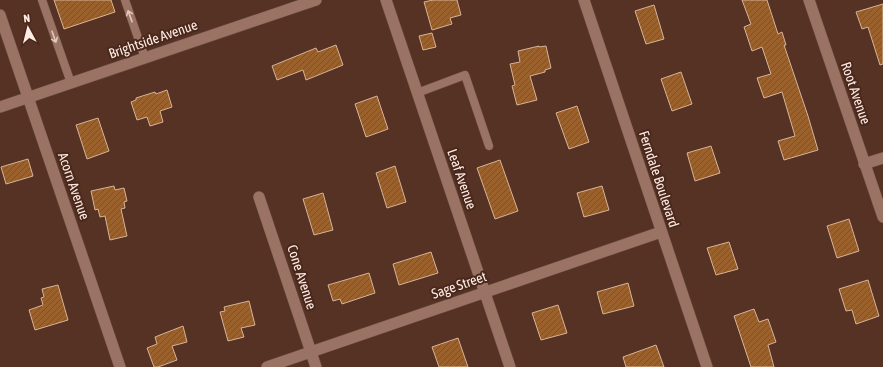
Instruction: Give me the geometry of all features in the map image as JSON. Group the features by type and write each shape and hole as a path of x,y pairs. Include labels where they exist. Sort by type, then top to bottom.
{"street":[{"name":"Brightside Avenue","path":"0,107 316,0"},
{"name":"Leaf Avenue","path":"386,0 510,367"},
{"name":"Ferndale Boulevard","path":"584,0 707,367"},
{"name":"Root Avenue","path":"809,0 883,217"},
{"name":"Acorn Avenue","path":"0,15 120,367"},
{"path":"864,164 883,158"},
{"name":"Cone Avenue","path":"259,197 316,367"},
{"name":"Sage Street","path":"267,367 661,232"}],"lane":[{"path":"42,0 70,83"},
{"path":"124,0 145,58"},
{"path":"417,93 465,75 488,146"}],"building":[{"path":"54,0 111,0 115,12 64,29"},
{"path":"433,0 457,0 461,15 450,18 452,24 432,30 424,2"},
{"path":"742,0 767,0 778,34 782,32 786,45 784,45 818,150 784,160 778,141 795,136 782,92 764,98 757,78 771,74 762,47 752,51 744,27 751,24"},
{"path":"883,4 883,64 880,65 868,27 862,29 856,12"},
{"path":"654,5 664,39 646,44 635,11"},
{"path":"432,33 436,47 423,50 419,36"},
{"path":"336,45 343,65 306,80 303,70 277,80 272,66 316,48 318,52"},
{"path":"539,46 546,46 551,68 545,70 545,72 530,76 537,100 517,105 512,86 515,85 510,64 520,62 518,51"},
{"path":"681,72 692,104 672,111 661,79"},
{"path":"167,90 172,107 160,111 163,122 150,126 147,117 137,120 131,102 136,100 136,98"},
{"path":"377,96 388,129 366,137 355,104"},
{"path":"577,106 589,142 569,149 556,113"},
{"path":"98,118 109,151 87,159 76,125"},
{"path":"711,146 720,173 695,181 687,153"},
{"path":"28,159 33,176 6,184 1,167"},
{"path":"500,160 518,211 495,219 477,168"},
{"path":"395,166 406,202 387,208 376,173"},
{"path":"114,186 115,190 124,188 127,201 124,202 125,208 121,209 127,236 110,240 105,216 100,217 98,209 95,210 91,191"},
{"path":"602,186 609,210 584,217 577,193"},
{"path":"323,193 333,230 314,235 303,199"},
{"path":"849,219 859,251 837,258 827,226"},
{"path":"729,242 738,269 716,275 707,248"},
{"path":"431,252 438,273 399,285 393,264"},
{"path":"369,273 375,293 342,304 340,299 333,301 328,285"},
{"path":"868,280 879,316 856,324 852,310 846,311 839,289"},
{"path":"628,283 634,306 603,314 597,292"},
{"path":"58,285 68,320 35,330 29,310 43,305 41,298 44,297 42,289"},
{"path":"249,301 255,325 241,328 244,337 228,341 220,312 225,311 224,307"},
{"path":"558,305 567,333 541,340 532,313"},
{"path":"754,309 759,322 768,319 776,342 768,345 774,367 751,367 734,316"},
{"path":"183,326 187,342 172,346 177,360 154,367 147,348 157,344 155,337"},
{"path":"458,338 468,367 439,367 432,347"},
{"path":"656,345 664,367 626,367 623,357"}]}
